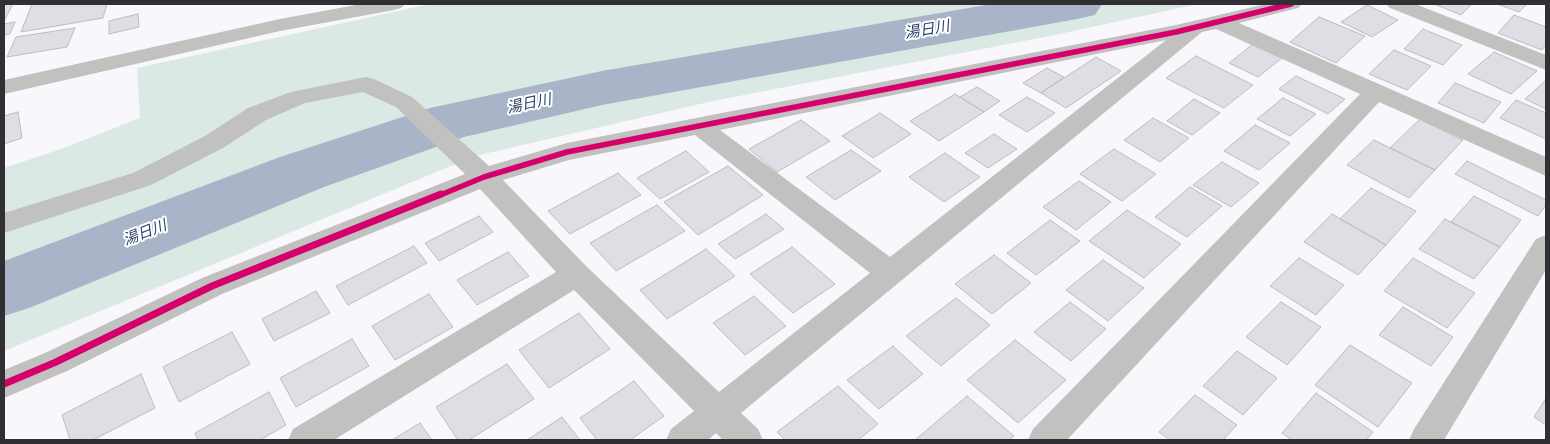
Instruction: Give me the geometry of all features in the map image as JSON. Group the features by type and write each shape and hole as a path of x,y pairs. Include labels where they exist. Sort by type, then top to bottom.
{"street":[{"path":"4,87 280,25 394,4"},
{"path":"4,384 56,362 212,286 484,177 567,152 1209,24 1291,4"},
{"path":"1397,4 1546,63"},
{"path":"1209,24 1376,91 1546,167"},
{"path":"683,440 1209,24"},
{"path":"4,223 142,179 214,142 257,114 299,97 366,84 404,102 484,177 576,274 746,440"},
{"path":"1045,440 1376,91"},
{"path":"699,126 892,273"},
{"path":"1426,440 1546,246"},
{"path":"305,440 576,274"}],"shaded area":[{"path":"430,4 1198,4 1055,35 713,101 475,156 4,351 4,168 61,149 140,118 137,68","holes":["357,137 229,186 338,141"]}],"building":[{"path":"4,4 13,4 4,21"},
{"path":"32,4 107,4 103,18 21,32"},
{"path":"1434,4 1472,4 1461,15"},
{"path":"1497,4 1527,4 1519,12"},
{"path":"1367,5 1398,20 1372,37 1341,22"},
{"path":"138,14 139,27 109,34 109,21"},
{"path":"1514,15 1546,27 1546,45 1542,50 1498,33"},
{"path":"1319,17 1365,36 1336,63 1290,42"},
{"path":"15,22 10,34 4,35 4,24"},
{"path":"75,28 67,47 7,57 16,37"},
{"path":"1423,29 1462,45 1443,65 1404,49"},
{"path":"1253,44 1282,58 1258,77 1229,63"},
{"path":"1394,50 1431,66 1407,90 1369,74"},
{"path":"1494,52 1537,71 1511,94 1468,74"},
{"path":"1196,56 1253,85 1224,108 1166,78"},
{"path":"1096,57 1121,71 1066,108 1041,93"},
{"path":"1047,68 1064,77 1041,93 1023,83"},
{"path":"1296,76 1345,99 1328,114 1279,89"},
{"path":"1546,80 1546,109 1525,99"},
{"path":"1455,83 1501,102 1484,123 1438,103"},
{"path":"977,87 1000,101 984,112 960,97"},
{"path":"955,94 984,112 939,141 910,121"},
{"path":"1027,97 1055,113 1027,132 999,115"},
{"path":"1283,98 1316,114 1290,136 1257,119"},
{"path":"1194,99 1220,113 1192,135 1167,121"},
{"path":"1516,100 1546,113 1546,139 1500,118"},
{"path":"18,112 22,138 4,144 4,116"},
{"path":"880,113 911,134 873,158 842,136"},
{"path":"1153,118 1189,138 1160,162 1124,140"},
{"path":"1420,119 1463,140 1435,170 1390,148"},
{"path":"801,120 830,141 777,172 749,149"},
{"path":"1255,125 1290,143 1259,170 1224,151"},
{"path":"994,134 1017,149 988,168 965,153"},
{"path":"1374,140 1435,170 1409,198 1347,165"},
{"path":"1114,149 1156,174 1122,201 1080,174"},
{"path":"851,150 881,171 835,200 806,177"},
{"path":"686,151 709,172 660,199 637,178"},
{"path":"945,153 980,177 944,202 909,177"},
{"path":"1467,161 1546,200 1546,205 1538,216 1455,174"},
{"path":"1222,162 1259,183 1231,207 1193,185"},
{"path":"728,166 763,195 698,235 664,202"},
{"path":"618,173 641,195 570,234 548,211"},
{"path":"1079,181 1111,202 1076,230 1043,207"},
{"path":"1190,187 1222,206 1187,237 1155,217"},
{"path":"1371,188 1416,211 1386,245 1340,219"},
{"path":"1474,196 1521,220 1500,247 1451,222"},
{"path":"657,205 685,231 616,271 590,243"},
{"path":"1127,210 1181,244 1144,278 1089,241"},
{"path":"766,214 784,229 735,259 718,244"},
{"path":"1332,214 1386,245 1358,275 1304,242"},
{"path":"479,216 493,232 439,261 425,243"},
{"path":"1445,219 1500,247 1474,279 1419,249"},
{"path":"1050,220 1080,241 1036,275 1007,253"},
{"path":"414,246 427,263 348,305 336,286"},
{"path":"792,247 835,284 793,313 750,274"},
{"path":"706,249 735,276 667,319 640,290"},
{"path":"508,252 529,276 477,305 457,280"},
{"path":"994,255 1031,283 992,314 955,284"},
{"path":"1299,258 1344,285 1316,315 1270,286"},
{"path":"1413,258 1475,293 1447,328 1384,291"},
{"path":"1103,260 1144,288 1108,321 1066,290"},
{"path":"316,291 330,313 274,341 262,319"},
{"path":"429,294 453,327 395,360 372,326"},
{"path":"754,296 786,326 745,355 713,323"},
{"path":"956,298 990,325 941,366 906,336"},
{"path":"1070,302 1106,329 1071,361 1034,332"},
{"path":"1281,302 1321,327 1287,365 1246,337"},
{"path":"1403,307 1453,337 1431,366 1379,335"},
{"path":"579,313 610,349 549,388 519,350"},
{"path":"232,332 250,364 179,402 163,367"},
{"path":"352,339 369,366 296,407 280,378"},
{"path":"1015,340 1066,380 1018,423 967,380"},
{"path":"1350,345 1412,383 1378,427 1315,385"},
{"path":"893,346 923,374 879,409 847,380"},
{"path":"1237,351 1277,378 1243,415 1203,386"},
{"path":"507,364 534,399 469,440 458,440 436,407"},
{"path":"141,374 155,408 93,440 70,440 62,415"},
{"path":"634,381 664,416 630,440 597,440 580,418"},
{"path":"838,386 878,424 858,440 785,440 777,432"},
{"path":"269,392 286,425 260,440 198,440 195,433"},
{"path":"1316,393 1373,432 1366,440 1292,440 1282,433"},
{"path":"1195,395 1237,425 1223,440 1170,440 1159,432"},
{"path":"967,396 1014,436 1009,440 915,440"},
{"path":"1546,398 1546,425 1534,417"},
{"path":"562,417 580,440 527,440"},
{"path":"420,423 432,440 392,440"}],"waterway":[{"name":"湯日川","path":"4,289 302,172 450,121 602,88 1077,4"}],"cycle path":[{"path":"4,384 56,362 212,286 484,177 567,152 1176,32 1291,4"}]}
